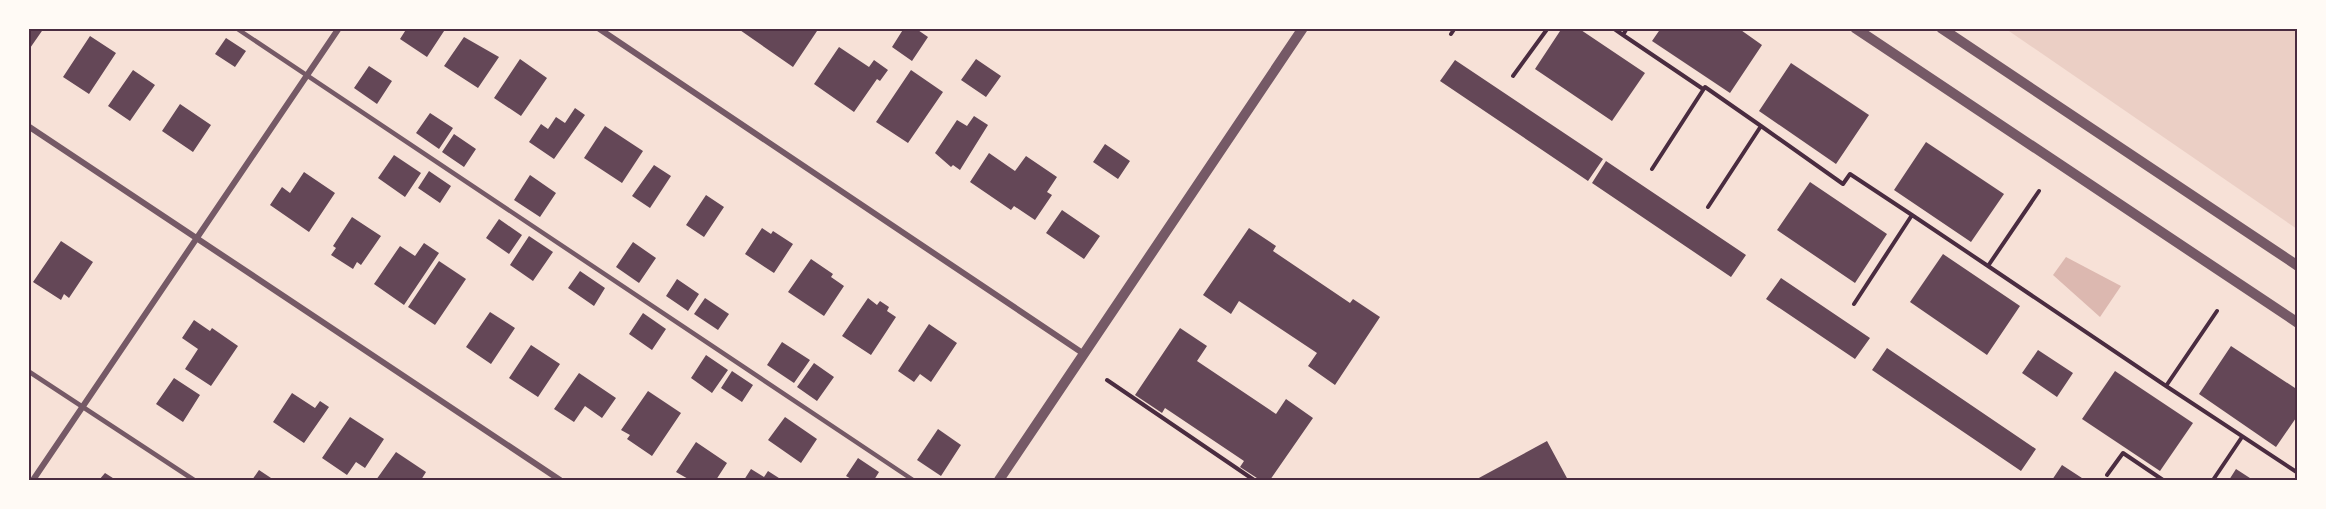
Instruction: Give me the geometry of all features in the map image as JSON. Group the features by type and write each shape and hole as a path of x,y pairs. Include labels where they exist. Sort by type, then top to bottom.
{"street":[{"path":"33,480 339,28"},
{"path":"598,28 1085,355"},
{"path":"999,480 1303,28"},
{"path":"1855,28 2298,323"},
{"path":"1941,28 2298,266"},
{"path":"28,126 560,480"}],"lane":[{"path":"236,28 913,480"},
{"path":"28,371 194,480"}],"path":[{"path":"1451,34 1455,28"},
{"path":"1513,76 1548,28"},
{"path":"1613,28 1703,89 1705,87 1844,184 1850,174 2298,473"},
{"path":"1623,35 1627,28"},
{"path":"1652,169 1703,89"},
{"path":"1708,207 1761,126"},
{"path":"1988,266 2038,191"},
{"path":"1854,304 1912,215"},
{"path":"2166,386 2217,311"},
{"path":"1107,380 1254,480"},
{"path":"2213,480 2242,437"},
{"path":"2107,475 2123,453 2163,480"}],"shaded area":[{"path":"2006,29 2297,29 2297,229"},
{"path":"2066,257 2121,286 2100,317 2053,275"}],"building":[{"path":"28,28 44,28 28,51"},
{"path":"407,28 446,28 427,57 400,39"},
{"path":"737,28 819,28 793,67"},
{"path":"904,28 915,28 928,37 912,61 892,47"},
{"path":"1562,28 1578,28 1645,73 1612,121 1535,69"},
{"path":"1661,28 1738,28 1762,45 1730,93 1652,41"},
{"path":"90,36 116,53 89,94 63,77"},
{"path":"464,37 499,57 478,88 444,66"},
{"path":"226,38 246,51 235,67 215,54"},
{"path":"839,47 869,67 874,60 888,70 880,81 877,79 854,112 814,84"},
{"path":"520,59 547,78 521,116 494,98"},
{"path":"976,59 1001,76 986,97 961,80"},
{"path":"1455,60 1603,159 1588,181 1440,81"},
{"path":"1791,63 1869,115 1836,164 1759,111"},
{"path":"369,66 392,81 377,104 354,88"},
{"path":"133,70 155,85 130,121 108,106"},
{"path":"911,70 943,92 908,143 876,122"},
{"path":"180,104 211,125 193,152 162,131"},
{"path":"575,108 585,115 554,159 529,142 541,124 548,129 556,117 565,123"},
{"path":"430,113 453,128 439,149 416,133"},
{"path":"974,116 988,125 960,170 953,165 951,167 935,153 957,120 967,126"},
{"path":"605,126 643,151 622,183 584,158"},
{"path":"454,134 476,149 464,167 442,152"},
{"path":"1926,142 2004,194 1971,242 1894,190"},
{"path":"1105,144 1130,161 1118,179 1093,162"},
{"path":"989,153 1015,171 1026,156 1057,177 1047,192 1052,195 1035,220 1014,206 1011,210 970,182"},
{"path":"394,155 421,173 405,197 378,178"},
{"path":"1606,161 1746,255 1731,277 1592,183"},
{"path":"654,165 671,176 650,208 632,196"},
{"path":"429,171 451,186 440,203 418,188"},
{"path":"304,172 335,193 309,232 270,205 282,187 290,193"},
{"path":"530,175 556,193 540,217 514,200"},
{"path":"1810,182 1887,234 1855,283 1777,230"},
{"path":"706,195 724,207 704,237 686,225"},
{"path":"1062,210 1100,236 1084,259 1046,233"},
{"path":"352,217 381,236 361,265 357,262 353,269 331,255 336,248 333,246"},
{"path":"499,219 522,235 509,254 486,238"},
{"path":"762,228 771,234 773,231 793,244 774,273 745,254"},
{"path":"1249,228 1276,246 1273,251 1350,303 1353,299 1380,317 1335,385 1308,366 1317,353 1239,301 1231,314 1203,295"},
{"path":"529,236 553,252 533,281 510,265"},
{"path":"61,241 93,262 69,298 64,294 61,300 33,282"},
{"path":"633,242 656,258 639,283 616,267"},
{"path":"424,243 439,253 404,305 374,284 400,246 415,256"},
{"path":"1943,254 2020,306 1987,355 1910,302"},
{"path":"811,259 833,274 831,277 844,286 824,316 788,292"},
{"path":"439,261 466,279 435,325 408,307"},
{"path":"580,271 605,288 594,306 568,288"},
{"path":"1781,278 1870,338 1855,359 1766,299"},
{"path":"677,279 699,294 688,311 666,296"},
{"path":"705,298 729,314 718,330 694,314"},
{"path":"868,298 877,305 880,301 889,307 887,311 896,317 871,355 842,336"},
{"path":"490,312 515,328 491,364 466,347"},
{"path":"643,313 666,329 652,350 629,334"},
{"path":"194,320 210,331 212,328 238,346 211,386 185,369 198,349 182,338"},
{"path":"929,324 957,343 931,382 920,374 914,382 898,371"},
{"path":"1180,328 1207,346 1197,361 1276,414 1286,399 1313,418 1270,480 1260,480 1240,467 1244,461 1165,408 1162,413 1135,395"},
{"path":"782,342 810,360 794,383 767,365"},
{"path":"531,345 560,364 538,397 509,378"},
{"path":"2231,346 2298,390 2298,415 2276,447 2199,394"},
{"path":"1887,348 2036,449 2021,471 1872,370"},
{"path":"2038,350 2073,373 2057,397 2022,373"},
{"path":"706,355 728,370 712,393 691,378"},
{"path":"814,363 834,377 817,401 797,387"},
{"path":"732,371 753,385 742,402 721,388"},
{"path":"2115,371 2193,423 2160,471 2082,419"},
{"path":"579,373 616,398 602,418 585,406 574,422 554,409"},
{"path":"174,378 200,395 183,422 156,404"},
{"path":"648,391 681,413 652,456 627,439 630,435 621,430"},
{"path":"292,393 315,408 320,401 329,407 304,443 273,422"},
{"path":"350,417 384,439 365,468 356,462 347,475 322,458"},
{"path":"785,417 817,439 801,463 768,440"},
{"path":"938,429 961,445 941,476 917,460"},
{"path":"1547,441 1568,480 1477,479"},
{"path":"696,442 727,463 716,480 690,480 676,472"},
{"path":"396,452 426,472 421,480 376,480"},
{"path":"858,458 879,472 874,480 853,480 846,476"},
{"path":"2062,465 2085,480 2052,480"},
{"path":"751,469 764,477 768,471 782,480 744,480"},
{"path":"2236,469 2253,480 2229,480"},
{"path":"259,470 274,480 252,480"},
{"path":"105,473 116,480 99,480"}]}
